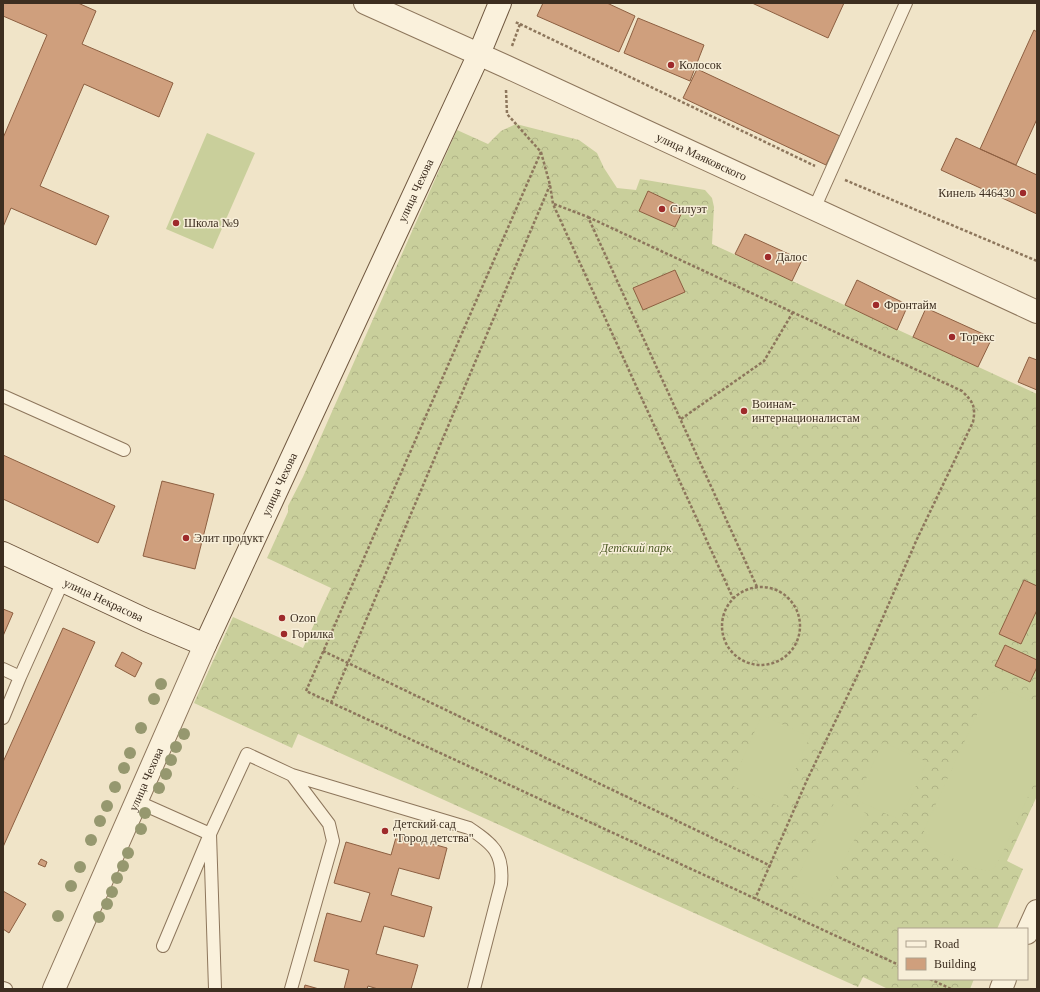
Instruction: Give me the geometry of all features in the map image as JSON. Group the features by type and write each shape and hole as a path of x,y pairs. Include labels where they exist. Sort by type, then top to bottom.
{"street":[{"name":"улица Чехова","path":"54,989 205,645 479,54 500,3"},
{"name":"улица Маяковского","path":"371,4 1037,312"},
{"name":"улица Некрасова","path":"3,552 146,620 205,645"},
{"path":"1028,931 1037,911"},
{"path":"1001,989 1006,980"}],"lane":[{"path":"814,209 906,3"},
{"path":"3,396 124,450"},
{"path":"3,718 63,581"},
{"path":"3,669 20,677"},
{"path":"163,946 210,834 247,754 292,774 469,828 483,837 493,847 500,858 502,870 501,884 474,989"},
{"path":"291,989 333,841 329,824 292,774"},
{"path":"136,801 210,834"},
{"path":"210,834 215,989"}],"path":[{"path":"520,24 830,174 1037,261"},
{"path":"507,114 541,152 550,185 553,204 733,598"},
{"path":"541,152 306,691 898,965"},
{"path":"330,703 550,185"},
{"path":"553,204 588,217 962,391 970,399 974,406 975,412 973,422 917,539 860,670 807,780 771,866 755,899"},
{"path":"588,217 757,587"},
{"path":"681,419 764,361 793,312"},
{"path":"757,587 771,588 783,594 793,603 799,615 800,629 797,642 790,652 780,661 768,665 756,666 734,655 726,645 722,633 722,620 726,608 733,598 744,591 757,587"},
{"path":"323,652 771,866"},
{"path":"932,980 951,989"}],"green space":[{"name":"Детский парк","path":"516,124 579,140 597,153 604,168 617,188 636,190 640,179 705,190 712,198 714,207 712,244 1037,394 1037,796 1007,861 1023,869 997,928 898,928 898,980 974,980 970,989 888,989 863,977 858,987 298,734 292,748 194,703 233,617 303,648 331,588 267,558 288,512 288,506 303,477 457,130 488,144 501,131"},
{"path":"207,133 255,153 213,249 166,229"},
{"path":"1003,690 1016,694 1037,705 1037,777 1001,856 994,868 987,871 974,868 932,849 925,841 924,830 983,701 992,693"},
{"path":"762,715 810,737 779,806 731,785"},
{"path":"883,742 927,762 900,820 856,800"},
{"path":"836,799 867,814 823,903 792,888"}],"building":[{"path":"3,3 78,3 96,11 82,44 173,83 159,117 84,84 40,186 109,216 96,245 11,208 3,227 3,138 47,35 3,16"},
{"path":"543,3 607,3 635,16 619,52 537,16"},
{"path":"752,3 844,3 828,38"},
{"path":"638,18 704,45 690,81 624,53"},
{"path":"1034,30 1037,32 1037,119 1016,165 980,149"},
{"path":"697,69 840,136 826,165 683,98"},
{"path":"956,138 1037,175 1037,214 941,170"},
{"name":"Силуэт","path":"648,191 684,208 675,227 639,211"},
{"name":"Далос","path":"745,234 802,260 792,281 735,254"},
{"path":"675,270 685,292 643,310 633,288"},
{"name":"Фронтайм","path":"857,280 908,305 897,330 845,305"},
{"name":"Торекс","path":"926,308 992,338 978,367 913,337"},
{"path":"1029,357 1037,360 1037,390 1018,382"},
{"path":"3,455 115,506 98,543 3,499"},
{"path":"162,481 214,494 195,569 143,556"},
{"path":"1024,580 1037,586 1037,610 1021,644 999,634"},
{"path":"3,609 13,613 3,636"},
{"path":"63,628 95,642 3,847 3,762"},
{"path":"1005,645 1037,660 1037,667 1030,682 995,666"},
{"path":"122,652 142,663 135,677 115,666"},
{"path":"397,834 447,848 439,879 399,868 391,895 432,907 424,937 384,926 376,954 418,965 411,989 378,989 368,986 367,989 344,989 349,970 314,961 327,913 361,922 370,893 334,883 346,842 391,855"},
{"path":"41,859 47,862 45,867 38,864"},
{"path":"3,891 26,904 9,933 3,929"},
{"path":"305,985 319,989 304,989"}],"place":[{"name":"Колосок","path":"671,65"},
{"name":"Кинель 446430","path":"1023,193"},
{"name":"Силуэт","path":"662,209"},
{"name":"Школа №9","path":"176,223"},
{"name":"Далос","path":"768,257"},
{"name":"Фронтайм","path":"876,305"},
{"name":"Торекс","path":"952,337"},
{"name":"Воинам- интернационалистам","path":"744,411"},
{"name":"Элит продукт","path":"186,538"},
{"name":"Ozon","path":"282,618"},
{"name":"Горилка","path":"284,634"},
{"name":"Детский сад \"Город детства\"","path":"385,831"}]}
